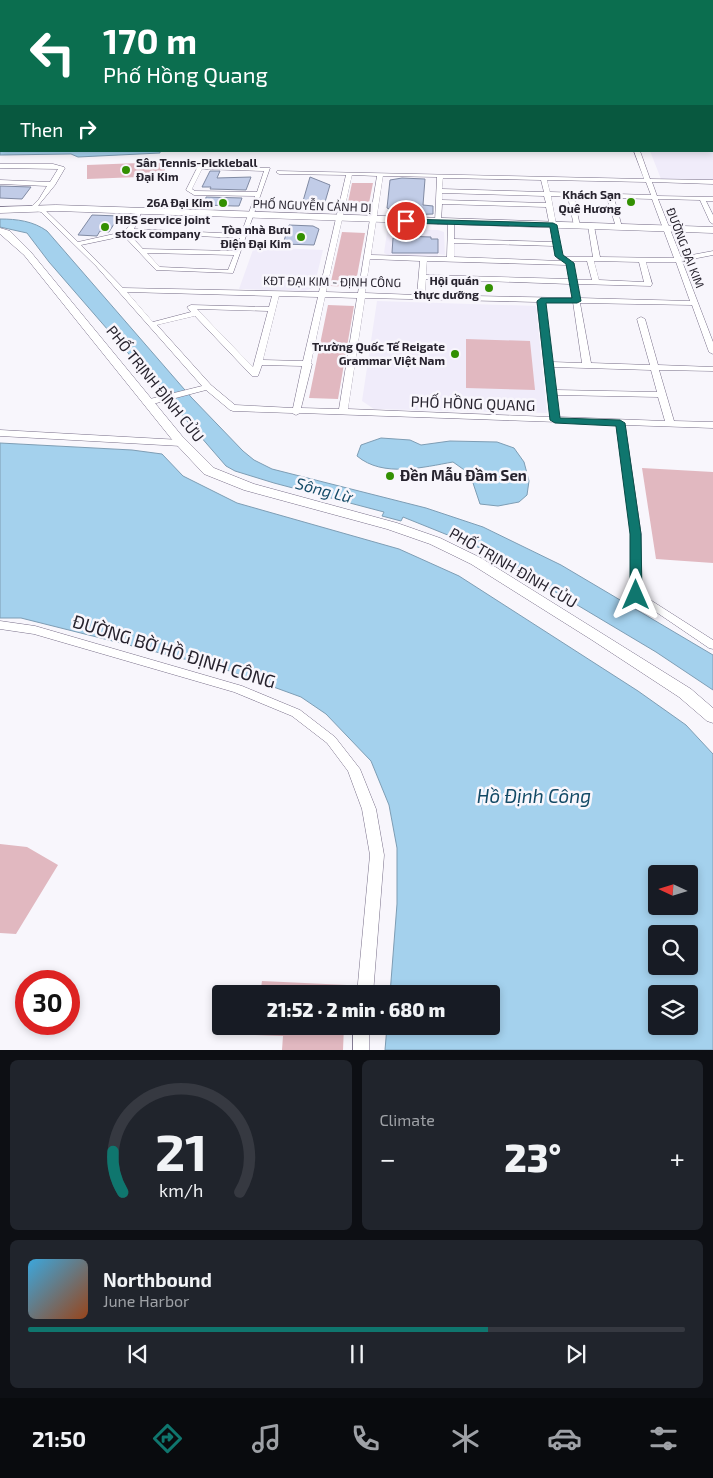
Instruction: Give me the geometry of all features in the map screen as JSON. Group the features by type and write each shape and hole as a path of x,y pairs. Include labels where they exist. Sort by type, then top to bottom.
{"main road":[{"name":"PHỐ NGUYỄN CẢNH DỊ","path":"0,210 33,208 713,230"},
{"name":"PHỐ TRỊNH ĐÌNH CỬU","path":"0,231 7,233 27,253 154,401 181,443 209,471 232,482 392,526 435,540 476,562 685,693 713,717"}],"street":[{"name":"ĐƯỜNG ĐẠI KIM","path":"637,152 713,352"},
{"path":"0,166 62,168 53,184 33,208 43,211 76,244 153,324 208,386 154,401"},
{"path":"128,233 158,270 231,272 268,169 200,168 189,190 194,193 258,194"},
{"path":"279,172 713,182"},
{"path":"296,412 349,174"},
{"path":"343,413 380,174"},
{"path":"438,222 440,175"},
{"path":"544,178 559,256 566,261 573,282 587,366"},
{"path":"0,182 53,184"},
{"path":"439,191 713,199"},
{"path":"571,195 577,226"},
{"path":"610,196 619,227"},
{"path":"702,198 713,222"},
{"path":"439,202 550,205"},
{"path":"128,233 139,211"},
{"path":"450,260 451,223"},
{"path":"591,226 596,282"},
{"path":"76,244 128,233 244,236"},
{"path":"451,241 557,244"},
{"path":"140,250 238,254"},
{"name":"KĐT ĐẠI KIM - ĐỊNH CÔNG","path":"368,258 642,261 677,260 713,253"},
{"path":"421,296 424,259"},
{"path":"422,277 648,284 642,261"},
{"name":"KĐT ĐẠI KIM - ĐỊNH CÔNG","path":"121,290 694,304"},
{"path":"196,312 256,374 276,294"},
{"path":"541,301 555,420"},
{"name":"KĐT ĐẠI KIM - ĐỊNH CÔNG","path":"153,324 196,312 191,307 272,309"},
{"path":"641,319 670,424"},
{"path":"258,362 308,364"},
{"path":"549,364 713,369"},
{"name":"PHỐ HỒNG QUANG","path":"208,386 233,408 296,412 713,426"},
{"path":"552,392 662,395"},
{"path":"620,423 636,534 636,595 713,645"},
{"path":"0,434 181,443"},
{"name":"ĐƯỜNG BỜ HỒ ĐỊNH CÔNG","path":"0,625 35,630 238,689 296,713 331,740 354,769 369,809 377,855 366,985"},
{"path":"361,1035 361,1050"}],"shaded area":[{"path":"650,152 713,152 713,180 661,179"},
{"name":"Sân Tennis-Pickleball Đại Kim","path":"165,162 165,176 87,179 87,165"},
{"path":"352,183 373,183 368,208 347,207"},
{"path":"398,229 438,230 444,232 445,255 438,254 437,258 392,257 384,253 387,232"},
{"path":"342,232 365,233 355,287 330,286"},
{"path":"254,247 323,250 314,287 305,291 239,289"},
{"name":"Trường Quốc Tế Reigate Grammar Việt Nam","path":"377,301 536,306 547,413 374,409 362,401"},
{"path":"328,305 354,306 338,399 309,398"},
{"path":"466,339 530,341 535,390 466,388"},
{"path":"642,468 713,472 713,563 656,559"},
{"path":"0,844 27,847 58,865 16,934 0,933"},
{"path":"262,981 347,985 261,985"},
{"path":"255,1035 344,1035 343,1050 282,1050 283,1036"}],"water":[{"path":"0,152 160,152 78,157 71,154 0,155"},
{"name":"Sông Lừ","path":"0,219 25,221 47,231 191,397 254,460 272,469 426,508 483,527 561,565 713,655 713,690 656,652 485,550 403,517 401,521 382,516 384,512 274,483 235,471 226,466 49,262 27,233 0,227"},
{"path":"381,438 410,440 421,445 450,441 497,442 514,448 524,462 529,481 527,495 519,502 498,506 480,504 470,474 453,462 417,468 391,469 367,463 357,456 361,445"},
{"name":"Hồ Định Công","path":"0,443 132,450 162,454 183,476 237,503 399,549 459,576 638,691 686,725 713,754 713,1050 385,1050 386,1035 500,1035 500,985 391,985 397,904 397,848 389,805 371,761 326,714 301,697 224,669 21,618 0,618"}],"building":[{"path":"210,171 220,171 217,178 251,177 246,190 202,187"},
{"path":"310,177 330,185 325,202 303,201"},
{"path":"402,178 425,179 423,205 433,206 433,214 402,215 387,208 390,180"},
{"path":"0,186 31,187 22,199 0,198"},
{"name":"26A Đại Kim","path":"206,197 242,198 239,206 234,206 205,205"},
{"path":"92,215 119,216 109,232 100,231 97,236 78,235"},
{"name":"Tòa nhà Bưu Điện Đại Kim","path":"289,225 313,226 319,229 314,245 283,244"},
{"path":"402,236 438,239 438,253 392,253 393,238 401,238"}],"place":[{"name":"Sân Tennis-Pickleball Đại Kim","path":"126,170"},
{"name":"Khách Sạn Quê Hương","path":"631,202"},
{"name":"26A Đại Kim","path":"223,203"},
{"name":"HBS service joint stock company","path":"105,227"},
{"name":"Tòa nhà Bưu Điện Đại Kim","path":"301,237"},
{"name":"Hội quán thực dưỡng","path":"489,288"},
{"name":"Trường Quốc Tế Reigate Grammar Việt Nam","path":"455,354"},
{"name":"Đền Mẫu Đầm Sen","path":"390,476"}],"route":[{"path":"406,221 553,225 559,256 570,263 577,301 541,301 555,420 620,423 636,534 636,595"}]}
